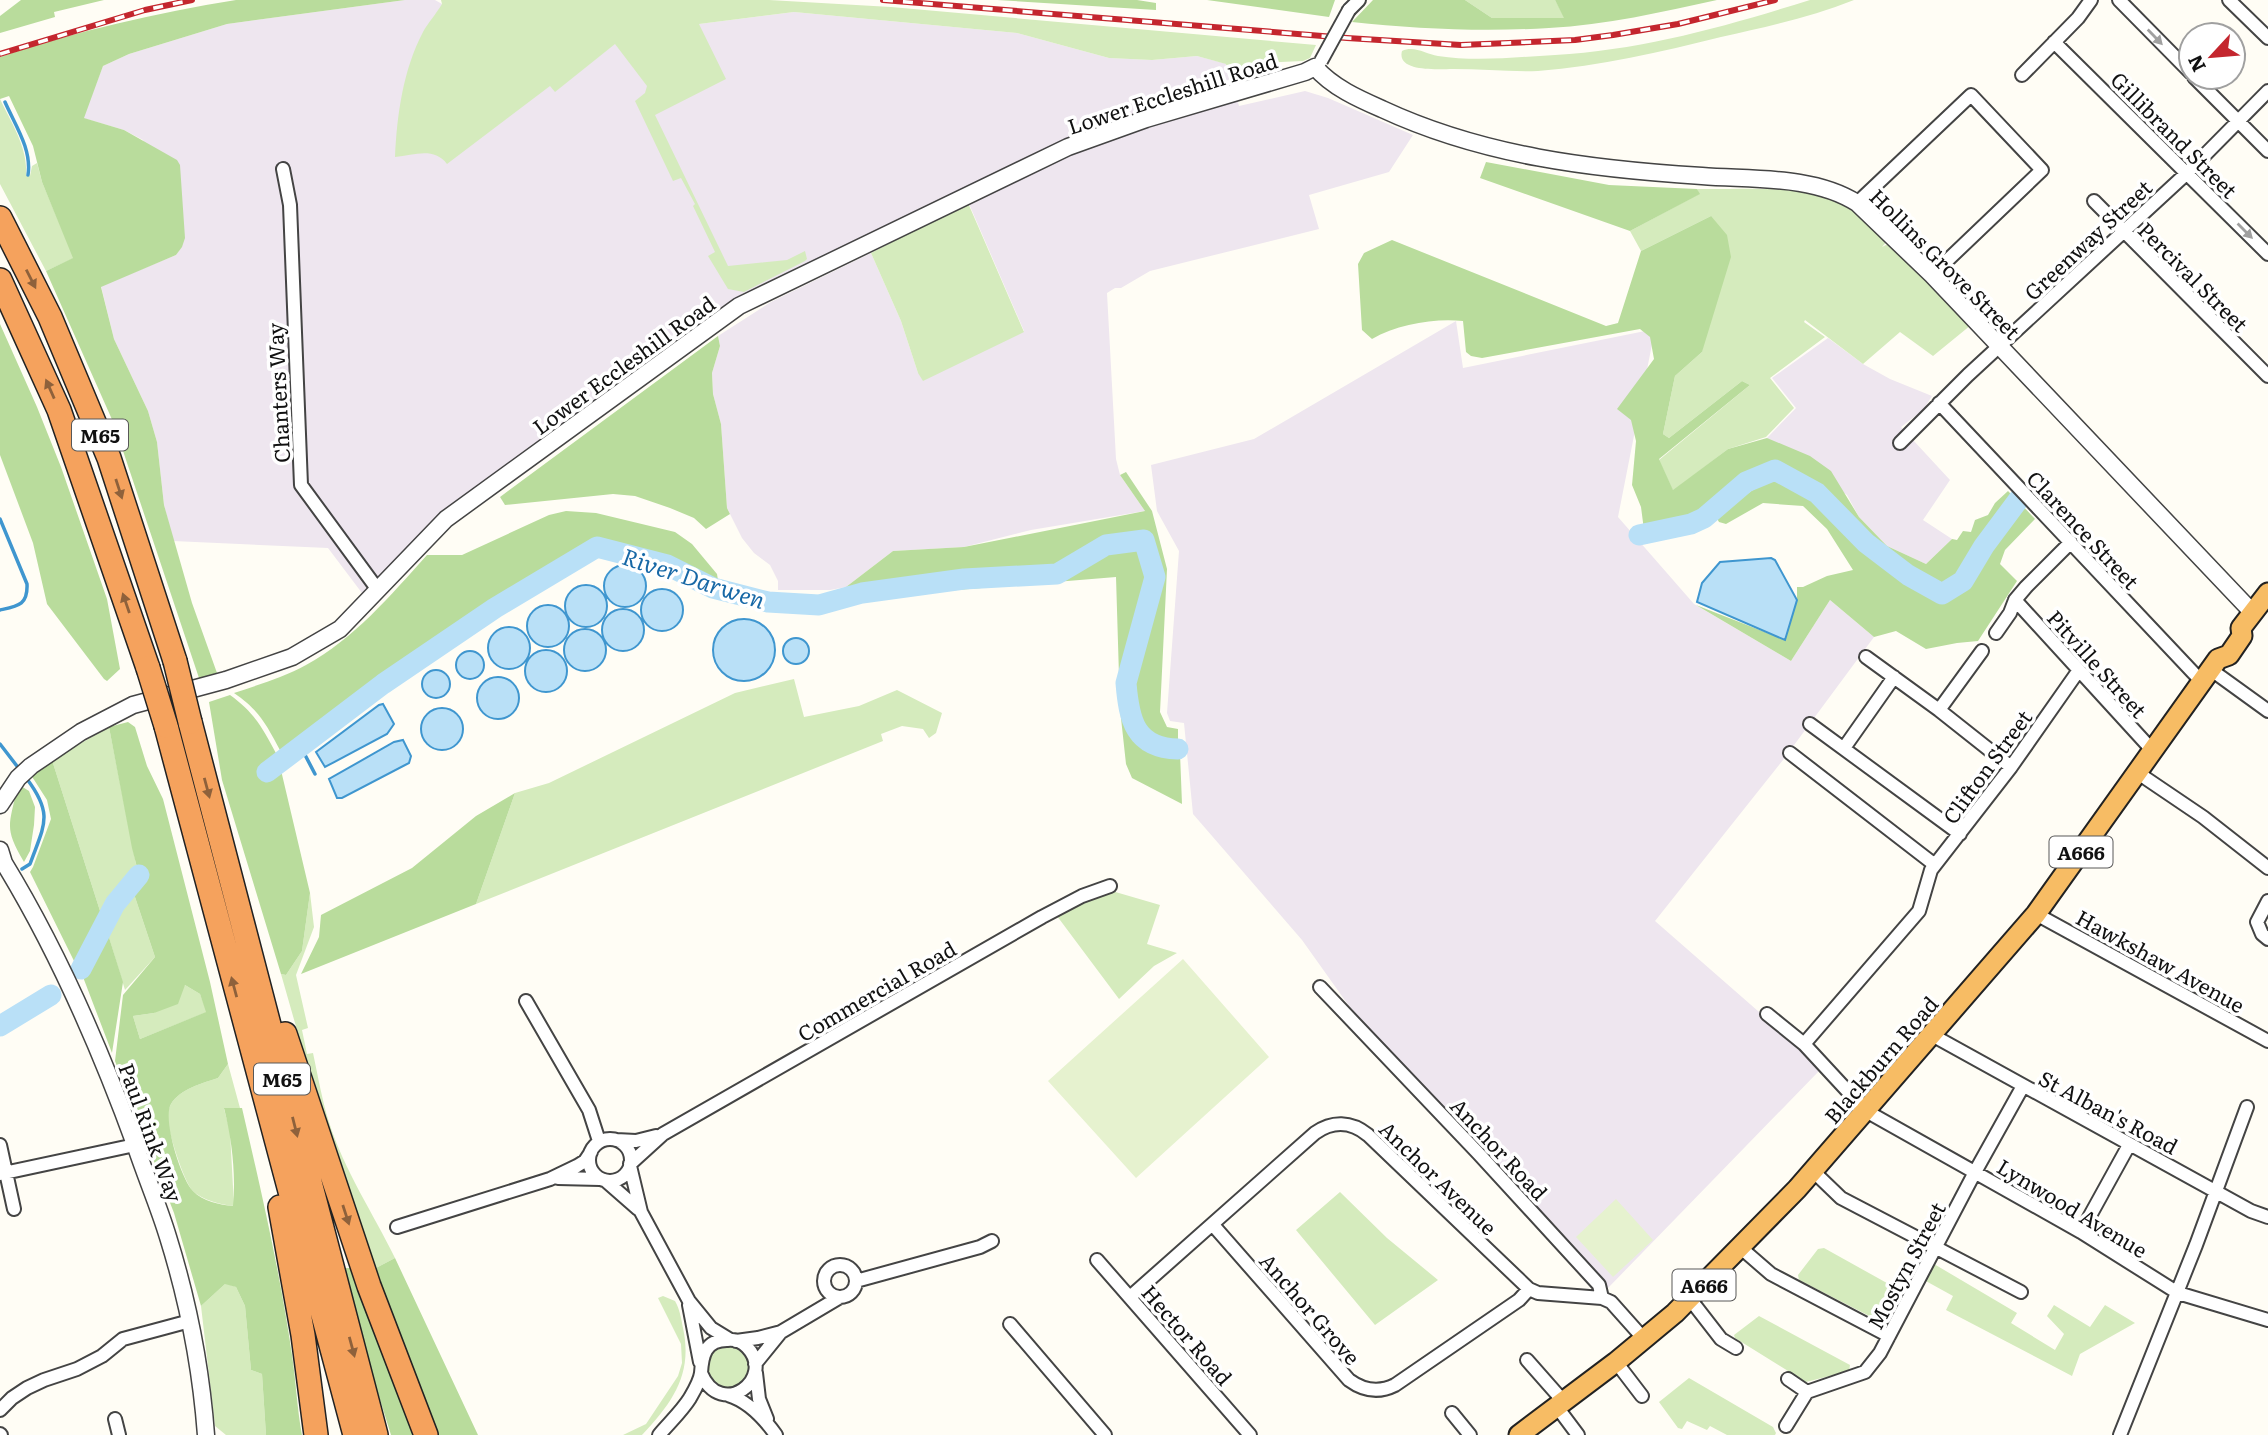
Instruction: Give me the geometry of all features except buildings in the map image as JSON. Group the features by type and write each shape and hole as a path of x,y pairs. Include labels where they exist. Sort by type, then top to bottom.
{"highway":[{"name":"M65","path":"0,218 50,317 104,446 175,661 376,1435"},
{"name":"M65","path":"0,280 59,410 86,482 166,726 355,1435"},
{"name":"Blackburn Road","path":"1519,1435 1616,1362 1690,1299 1813,1171 2036,914 2210,670 2229,655 2242,636 2247,621 2268,593"},
{"name":"M65","path":"223,849 369,1286 426,1435"},
{"name":"M65","path":"252,1053 303,1335 316,1435"}],"street":[{"path":"1318,64 1349,10 1359,0"},
{"path":"2022,75 2078,18 2091,0"},
{"path":"2119,0 2177,59"},
{"path":"2229,0 2268,38"},
{"name":"Gillibrand Street","path":"2054,42 2268,254"},
{"name":"Hollins Grove Street","path":"1318,64 1327,79 1360,99 1399,117 1435,132 1518,154 1659,173 1810,184 1845,195 1857,203 1932,275 2000,346 2247,621"},
{"name":"Lower Eccleshill Road","path":"0,805 10,784 31,766 81,732 133,705 226,680 292,657 340,629 446,519 739,306 1068,147 1146,119 1306,72 1318,64"},
{"path":"2209,91 2268,151"},
{"name":"Greenway Street","path":"1900,443 2000,346 2188,173 2268,91"},
{"path":"1857,203 1971,95 2042,170 1932,275"},
{"name":"Chanters Way","path":"283,169 289,205 301,485 378,590"},
{"name":"Percival Street","path":"2094,201 2268,376"},
{"name":"Clarence Street","path":"1940,403 2071,542 2210,670 2268,711"},
{"path":"1996,633 2010,613 2015,600 2040,571 2071,542"},
{"name":"Pitville Street","path":"2015,600 2154,751"},
{"path":"1939,710 1982,651"},
{"path":"1866,657 2011,767"},
{"name":"Clifton Street","path":"1804,1044 1919,911 1931,870 2011,767 2079,670"},
{"path":"1844,748 1894,677"},
{"path":"1810,724 1960,834"},
{"path":"1790,753 1935,865"},
{"path":"2138,773 2203,817 2268,867"},
{"name":"Paul Rink Way","path":"1,858 70,984 111,1078 168,1236 190,1321 200,1375 206,1435"},
{"name":"Commercial Road","path":"614,1140 636,1142 663,1134 1042,917 1082,895 1110,886"},
{"path":"2268,901 2257,922 2262,934 2268,939"},
{"name":"Hawkshaw Avenue","path":"2036,914 2268,1041"},
{"name":"Anchor Road","path":"1320,987 1469,1143 1599,1285 1602,1298 1611,1303 1643,1339"},
{"path":"526,1001 589,1110 595,1147 589,1164 591,1170 623,1194 641,1212"},
{"name":"Lynwood Avenue","path":"1767,1014 1804,1044 1866,1111 2081,1232 2178,1293 2268,1320"},
{"name":"St Alban's Road","path":"1932,1035 2251,1212 2268,1217"},
{"name":"Mostyn Street","path":"1807,1392 1865,1372 1880,1353 2023,1086"},
{"path":"2120,1435 2178,1293 2248,1107"},
{"name":"Anchor Avenue","path":"1130,1297 1315,1133 1329,1126 1345,1124 1368,1135 1530,1289"},
{"name":"Commercial Road","path":"630,1165 663,1134"},
{"path":"397,1227 550,1179 585,1161 595,1147 614,1140 625,1146 629,1152 641,1212 688,1301 711,1328 749,1349 755,1365 759,1399 773,1431"},
{"path":"0,1144 3,1173 14,1209"},
{"path":"3,1173 135,1145"},
{"path":"2081,1232 2129,1145"},
{"path":"550,1179 612,1181 623,1176 630,1165"},
{"path":"1813,1171 1841,1198 2021,1292"},
{"name":"Anchor Grove","path":"1213,1226 1349,1380 1367,1389 1382,1390 1395,1385 1519,1300 1530,1289"},
{"path":"856,1281 992,1241"},
{"path":"1741,1248 1771,1274 1889,1336"},
{"name":"Hector Road","path":"1097,1259 1250,1435"},
{"path":"659,1435 694,1391 702,1357 712,1344 781,1332 850,1293 856,1281 853,1271 839,1264 829,1268 810,1315"},
{"path":"824,1285 830,1293 840,1297"},
{"path":"1530,1289 1538,1293 1602,1298"},
{"path":"1690,1299 1721,1339 1736,1348"},
{"path":"688,1301 704,1382 711,1389 747,1405 773,1431"},
{"path":"0,1410 27,1388 77,1369 102,1356 123,1339 190,1321"},
{"path":"1010,1324 1105,1435"},
{"path":"685,1404 712,1394 744,1390 750,1383 755,1365 781,1332"},
{"path":"1527,1360 1560,1404 1578,1435"},
{"path":"1616,1362 1642,1396"},
{"path":"1786,1426 1807,1392 1788,1380"},
{"path":"1452,1413 1470,1435"},
{"path":"115,1419 119,1435"}],"shaded area":[{"path":"405,0 435,0 442,4 699,24 794,12 1017,33 1109,58 1152,60 1197,56 1227,64 1239,106 1305,91 1328,98 1413,135 1389,172 1309,195 1319,229 1150,271 1107,293 1116,459 1120,475 1145,511 1031,530 964,547 893,551 846,587 830,590 778,590 778,581 770,565 754,553 742,538 727,508 721,424 713,394 712,373 720,346 718,336 771,302 871,253 901,321 918,373 1024,331 966,197 728,314 446,519 368,601 328,548 173,541 164,505 157,442 148,411 114,339 101,286 176,255 181,247 143,140 124,130 83,118 103,66 129,54 227,24"},
{"path":"1456,321 1463,368 1655,329 1618,517 1694,604 1791,661 1830,600 1874,637 1783,760 1655,921 1806,1053 1819,1071 1608,1288 1349,1006 1302,940 1193,814 1184,723 1170,721 1167,713 1179,551 1157,511 1151,465 1254,439"},
{"path":"1828,338 1863,364 1890,379 1932,396 1923,410 1901,427 1950,480 1923,520 1952,539 1926,564 1887,546 1859,517 1847,495 1767,438 1796,408 1772,378"}],"green space":[{"path":"21,0 104,0 54,12 55,17 0,33 0,16"},
{"path":"236,0 405,0 227,24 129,54 103,66 84,118 124,130 177,160 180,165 185,238 182,247 176,255 101,287 114,339 148,411 157,442 164,505 192,603 217,673 199,678 114,424 46,271 73,258 42,182 33,146 9,96 0,99 0,57 116,24"},
{"path":"441,0 769,0 891,7 1316,45 1310,58 1303,61 1258,63 1228,71 1226,64 1197,56 1152,60 1109,58 1017,33 794,12 699,24 726,79 655,115 728,266 787,260 805,251 807,259 744,292 728,289 708,256 715,252 693,206 695,204 681,178 673,181 635,101 645,93 647,86 615,44 555,92 550,86 447,164 436,155 430,154 395,157 399,109 410,62 425,29 442,4"},
{"path":"997,0 1137,0 1156,3 1156,10"},
{"path":"1207,0 1335,0 1329,17"},
{"path":"1373,0 1465,0 1492,18 1564,18 1555,0 1717,0 1613,21 1549,28 1450,29 1352,22"},
{"path":"1465,0 1555,0 1565,18 1492,18"},
{"path":"1810,0 1854,0 1788,21 1676,48 1561,69 1430,69 1412,66 1402,58 1402,51 1406,49 1452,58 1482,59 1620,48 1716,28"},
{"path":"0,99 22,146 26,175 30,176 32,166 37,163 42,182 74,258 46,271 0,184"},
{"path":"1486,162 1609,185 1697,189 1700,194 1630,231 1480,178"},
{"path":"1697,189 1812,193 1846,205 1889,239 1882,247 1890,243 1971,325 1933,356 1900,332 1863,364 1805,320 1804,322 1825,337 1770,378 1794,408 1766,437 1728,449 1673,491 1659,460 1750,385 1742,381 1669,438 1663,434 1675,376 1702,352 1711,216 1641,251 1630,231 1699,194"},
{"path":"968,203 1024,332 923,381 901,321 871,253"},
{"path":"1711,216 1727,235 1731,257 1702,352 1675,376 1663,434 1669,438 1742,381 1750,385 1659,459 1673,490 1728,449 1767,438 1810,456 1831,471 1859,517 1887,546 1926,564 1952,539 1957,540 1963,531 1971,532 1975,520 1988,515 1995,503 2008,491 2014,497 1976,551 1961,578 1942,590 1910,571 1868,539 1821,490 1775,467 1741,479 1702,512 1689,519 1644,530 1641,507 1632,485 1636,441 1631,420 1617,409 1654,359 1650,337 1640,329 1482,358 1466,352 1463,321 1417,323 1393,329 1372,339 1362,330 1358,264 1364,253 1392,240 1606,326 1618,323 1641,251"},
{"path":"0,324 61,467 107,599 120,669 107,681 47,604 33,543 0,455"},
{"path":"718,336 720,346 712,373 713,394 721,424 727,508 730,514 706,529 694,518 635,496 613,494 505,505 500,497"},
{"path":"1126,472 1152,511 1167,569 1160,712 1167,727 1178,729 1178,742 1164,739 1148,730 1136,713 1135,676 1159,577 1150,534 1105,540 1054,569 846,587 893,551 964,547 1145,511 1120,475"},
{"path":"1770,481 1785,483 1811,497 1873,556 1942,596 1965,582 2020,503 2035,519 2005,550 2000,564 2017,581 1978,641 1926,649 1896,631 1874,637 1830,600 1791,661 1696,605 1785,640 1797,600 1797,587 1853,570 1827,529 1803,506 1763,503 1726,524 1719,522 1715,515"},
{"path":"566,511 596,513 675,532 692,544 717,574 719,586 670,561 595,541 488,603 281,752 262,719 234,693 306,665 340,643 371,616 427,555 462,555 549,515"},
{"path":"1141,545 1151,576 1124,681 1125,704 1129,721 1143,741 1161,752 1180,753 1182,804 1132,778 1126,764 1120,709 1116,577 897,595 960,585 1058,578 1108,549"},
{"path":"794,679 804,717 859,706 897,690 942,713 936,733 929,738 923,729 902,726 881,734 883,741 476,904 515,793 549,783 735,693"},
{"path":"230,695 258,722 277,755 266,766 269,776 280,766 310,893 302,951 286,975 281,974 222,780 209,702"},
{"path":"128,722 135,727 147,766 163,799 228,1064 218,1078 186,1091 171,1104 169,1122 174,1148 183,1174 193,1191 206,1200 233,1206 233,1157 224,1108 242,1108 282,1293 302,1435 266,1435 262,1374 251,1370 245,1306 236,1287 225,1284 201,1306 174,1213 115,1061 123,995 155,957 133,891 140,879 109,727","holes":["185,985 200,994 206,1012 140,1039 133,1016 154,1013 178,1004"]},
{"path":"109,727 137,869 111,897 101,914 52,760"},
{"path":"52,760 101,914 75,963 30,872 51,819 47,800 31,775"},
{"path":"21,786 29,791 35,807 30,851 24,862 13,841 10,827 17,789"},
{"path":"515,793 476,904 301,974 319,937 321,915 412,868 476,816"},
{"path":"133,891 155,957 125,990 107,931 118,910"},
{"path":"1112,891 1160,905 1147,944 1177,953 1154,966 1119,999 1057,916 1089,897"},
{"path":"310,893 314,927 296,975 308,1028 302,1030 307,1054 313,1053 335,1140 395,1258 374,1269 329,1142 281,974 286,975 302,951"},
{"path":"107,931 123,982 112,1053 83,977"},
{"path":"1183,959 1269,1057 1136,1178 1048,1081"},
{"path":"185,985 200,994 207,1012 140,1039 133,1016 154,1013"},
{"path":"228,1064 240,1108 224,1109 230,1131 234,1206 207,1199 189,1186 176,1154 167,1114 180,1094 218,1078"},
{"path":"1340,1192 1387,1238 1438,1280 1375,1325 1296,1230"},
{"path":"1616,1199 1653,1240 1613,1277 1576,1237"},
{"path":"1824,1248 1903,1292 1886,1323 1799,1280 1798,1275 1818,1249"},
{"path":"395,1258 478,1435 439,1435 374,1269"},
{"path":"1934,1264 2017,1313 2011,1323 2055,1350 2064,1334 2047,1316 2054,1305 2090,1327 2105,1305 2135,1323 2080,1354 2072,1376 1946,1310 1953,1296 1924,1280"},
{"path":"343,1268 354,1268 382,1353 415,1435 391,1435"},
{"path":"226,1283 236,1287 245,1306 251,1370 262,1374 266,1435 226,1435 215,1426 201,1306"},
{"path":"663,1296 675,1301 680,1314 685,1344 683,1373 671,1399 642,1435 623,1435 646,1424 678,1376 682,1363 681,1344 658,1298"},
{"path":"1759,1316 1850,1365 1849,1371 1806,1382 1735,1338 1734,1335"},
{"path":"728,1346 743,1352 749,1367 743,1382 728,1388 713,1382 707,1367 713,1352"},
{"path":"1689,1378 1773,1427 1775,1435 1727,1435 1710,1426 1707,1430 1687,1421 1682,1429 1678,1428 1659,1402"}],"water":[{"path":"1771,558 1775,560 1797,600 1785,640 1697,602 1702,583 1720,562"},
{"path":"625,565 640,571 646,586 640,601 625,607 610,601 604,586 610,571"},
{"path":"586,585 601,591 607,606 601,621 586,627 571,621 565,606 571,591"},
{"path":"662,589 677,595 683,610 677,625 662,631 647,625 641,610 647,595"},
{"path":"548,605 563,611 569,626 563,641 548,647 533,641 527,626 533,611"},
{"path":"623,609 638,615 644,630 638,645 623,651 608,645 602,630 608,615"},
{"path":"738,619 750,619 766,628 773,638 773,662 766,672 750,681 738,681 727,676 718,667 713,656 713,644 718,633 727,624"},
{"path":"509,627 524,633 530,648 524,663 509,669 494,663 488,648 494,633"},
{"path":"585,629 600,635 606,650 600,665 585,671 570,665 564,650 570,635"},
{"path":"796,638 805,642 809,651 805,660 796,664 787,660 783,651 787,642"},
{"path":"546,650 561,656 567,671 561,686 546,692 531,686 525,671 531,656"},
{"path":"470,651 480,655 484,665 480,675 470,679 460,675 456,665 460,655"},
{"path":"436,670 446,674 450,684 446,694 436,698 426,694 422,684 426,674"},
{"path":"498,677 513,683 519,698 513,713 498,719 483,713 477,698 483,683"},
{"path":"383,704 394,724 387,734 325,767 316,752"},
{"path":"442,708 457,714 463,729 457,744 442,750 427,744 421,729 427,714"},
{"path":"403,740 411,756 409,763 342,798 337,798 329,779 394,742"}],"waterway":[{"path":"5,102 28,156 28,175"},
{"name":"River Darwen","path":"1639,535 1691,524 1704,518 1746,482 1775,470 1817,493 1866,543 1908,575 1942,594 1963,581 1984,546 2019,499"},
{"path":"0,519 27,584 26,596 21,603 0,610"},
{"name":"River Darwen","path":"267,772 383,684 495,608 597,547 667,565 713,588 768,602 819,605 862,593 964,579 1057,574 1106,545 1144,540 1155,577 1126,683 1129,709 1132,720 1143,737 1152,743 1178,749"},
{"path":"0,744 20,770"},
{"path":"298,748 304,753 315,774"},
{"path":"22,869 30,864 44,820 41,802 27,779"},
{"name":"River Darwen","path":"81,969 115,904 139,875"},
{"name":"River Darwen","path":"0,1026 51,995"}],"railway":[{"path":"0,54 145,10 192,0"},
{"path":"883,0 1461,45 1575,40 1613,35 1678,24 1775,0"}]}
